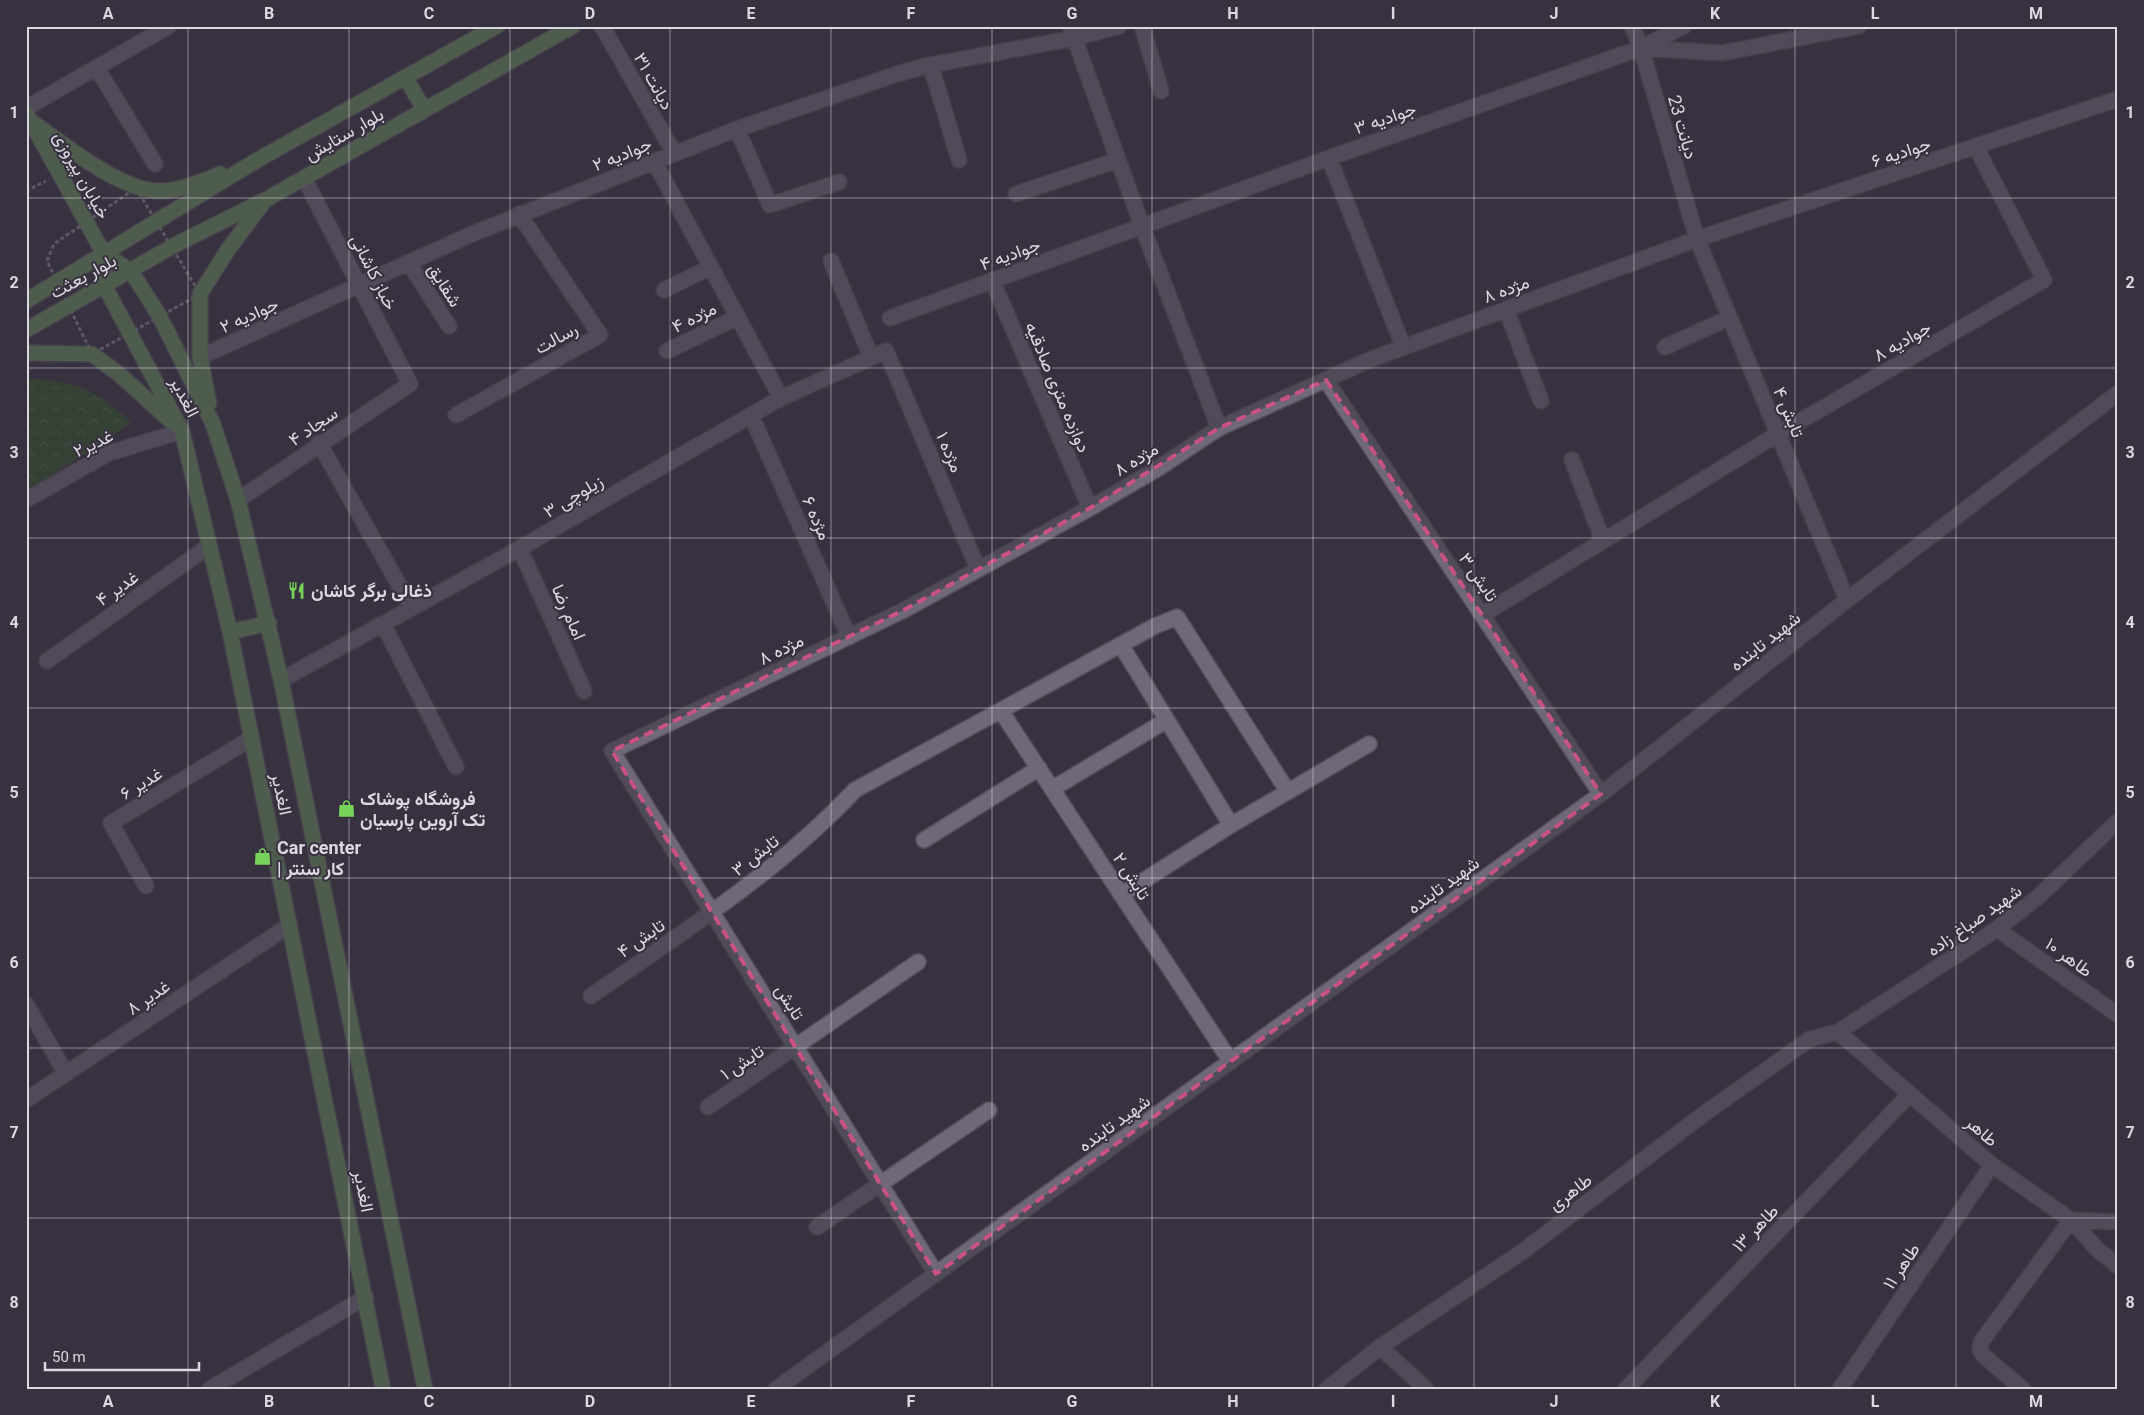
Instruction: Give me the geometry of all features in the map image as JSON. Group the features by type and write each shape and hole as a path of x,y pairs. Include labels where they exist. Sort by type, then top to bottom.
{"main road":[{"name":"بلوار ستایش","path":"131,270 173,246 265,200 573,26"},
{"name":"بلوار ستایش","path":"104,254 259,158 405,78 490,28"},
{"path":"405,78 424,110"},
{"path":"28,115 88,160 136,188 161,191 190,186 259,158"},
{"name":"خیابان پیروزی","path":"28,115 104,254"},
{"path":"213,424 200,357 200,294 227,251 265,200"},
{"path":"104,254 131,270"},
{"name":"بلوار بعثت","path":"26,301 104,254"},
{"name":"الغدیر","path":"104,254 104,285 131,332 182,431 230,632 366,1297 383,1389"},
{"name":"بلوار بعثت","path":"26,330 131,270"},
{"name":"الغدیر","path":"131,270 160,317 213,424 238,500 269,623 281,680 425,1389"},
{"path":"26,353 92,354 119,374 182,431"},
{"path":"230,632 269,623"}],"street":[{"path":"28,115 96,68 169,26"},
{"name":"دیانت ۳۱","path":"602,26 674,153"},
{"name":"جوادیه ۲","path":"200,357 520,214 737,128 856,86 1072,32 1119,26"},
{"path":"1142,26 1161,92"},
{"name":"دیانت 23","path":"1632,26 1641,48 1696,239"},
{"name":"جوادیه ۳","path":"1142,226 1641,48 1684,26"},
{"path":"1641,48 1723,53 1859,26"},
{"path":"1072,32 1142,226 1220,428"},
{"path":"931,66 959,160"},
{"path":"96,68 155,164"},
{"name":"جوادیه ۶","path":"1696,239 2118,100"},
{"path":"737,128 770,205 839,182"},
{"name":"جوادیه ۸","path":"1482,615 1778,434 2044,280 1976,147"},
{"path":"1329,158 1403,346"},
{"path":"1016,194 1118,160"},
{"path":"654,161 781,398"},
{"name":"خباز کاشانی","path":"304,178 410,384"},
{"name":"رسالت","path":"456,415 600,335 520,214"},
{"name":"جوادیه ۴","path":"890,318 1142,226"},
{"name":"مژده ۸","path":"612,751 849,637 978,569 1157,469 1220,428 1403,346 1696,239"},
{"name":"تابش ۴","path":"1696,239 1847,600"},
{"path":"831,261 871,357"},
{"name":"شقایق","path":"409,263 448,326"},
{"path":"664,290 711,267"},
{"name":"دوازده متری صادقیه","path":"992,280 1090,508"},
{"path":"1506,309 1540,401"},
{"name":"مژده ۴","path":"667,351 738,317"},
{"path":"1665,348 1729,318"},
{"name":"زیلوچی ۳","path":"281,680 520,549 781,398 886,350"},
{"name":"مژده ۱","path":"886,350 978,569"},
{"name":"تابش ۳","path":"1326,380 1601,794"},
{"name":"سجاد ۴","path":"238,500 410,384"},
{"name":"شهید تابنده","path":"776,1389 1601,794 1847,600 2118,393"},
{"name":"مژده ۶","path":"752,415 849,637"},
{"name":"غدیر۲","path":"26,500 109,453 182,431"},
{"path":"319,444 412,608"},
{"path":"1572,460 1603,541"},
{"name":"غدیر ۴","path":"47,661 209,546"},
{"name":"امام رضا","path":"520,549 584,691"},
{"name":"تابش ۳","path":"712,912 820,827 855,790 1154,626 1177,618 1288,792"},
{"path":"383,624 456,767"},
{"path":"1121,645 1231,826"},
{"name":"تابش ۲","path":"1001,711 1231,1062"},
{"path":"1052,789 1167,720"},
{"name":"غدیر ۶","path":"146,886 111,824 252,738"},
{"path":"1121,895 1231,826 1369,744"},
{"name":"تابش","path":"612,751 936,1274"},
{"path":"924,840 1039,768"},
{"name":"شهید صباغ زاده","path":"1838,1032 1998,929 2038,897 2118,821"},
{"name":"تابش ۴","path":"591,996 712,912"},
{"name":"غدیر ۸","path":"26,1100 290,925"},
{"name":"طاهر ۱۰","path":"1998,929 2118,1015"},
{"path":"796,1048 918,962"},
{"path":"26,1004 66,1074"},
{"name":"طاهر","path":"1838,1032 1992,1165 2071,1220 2097,1249 2118,1266"},
{"name":"طاهری","path":"1327,1389 1380,1347 1522,1252 1705,1112 1810,1039 1838,1032"},
{"name":"تابش ۱","path":"708,1107 796,1048"},
{"name":"طاهر ۱۳","path":"1626,1389 1910,1094"},
{"path":"817,1227 989,1110"},
{"name":"طاهر ۱۱","path":"1840,1389 1992,1165"},
{"path":"2024,1389 1984,1356 1980,1350 1981,1342 2071,1220 2118,1222"},
{"path":"210,1389 366,1297"},
{"path":"1380,1347 1426,1389"}],"path":[{"path":"57,281 92,354 200,294 173,246"}],"highlighted area":[{"path":"1326,380 1601,794 936,1274 612,751 904,610 1090,508 1219,428"}],"green space":[{"path":"26,378 57,381 84,389 108,402 131,423 26,492"}],"place":[{"name":"ذغالی برگر کاشان","path":"297,590"},
{"name":"فروشگاه پوشاک تک آروین پارسیان","path":"346,808"},
{"name":"Car center | کار سنتر","path":"263,857"}]}
